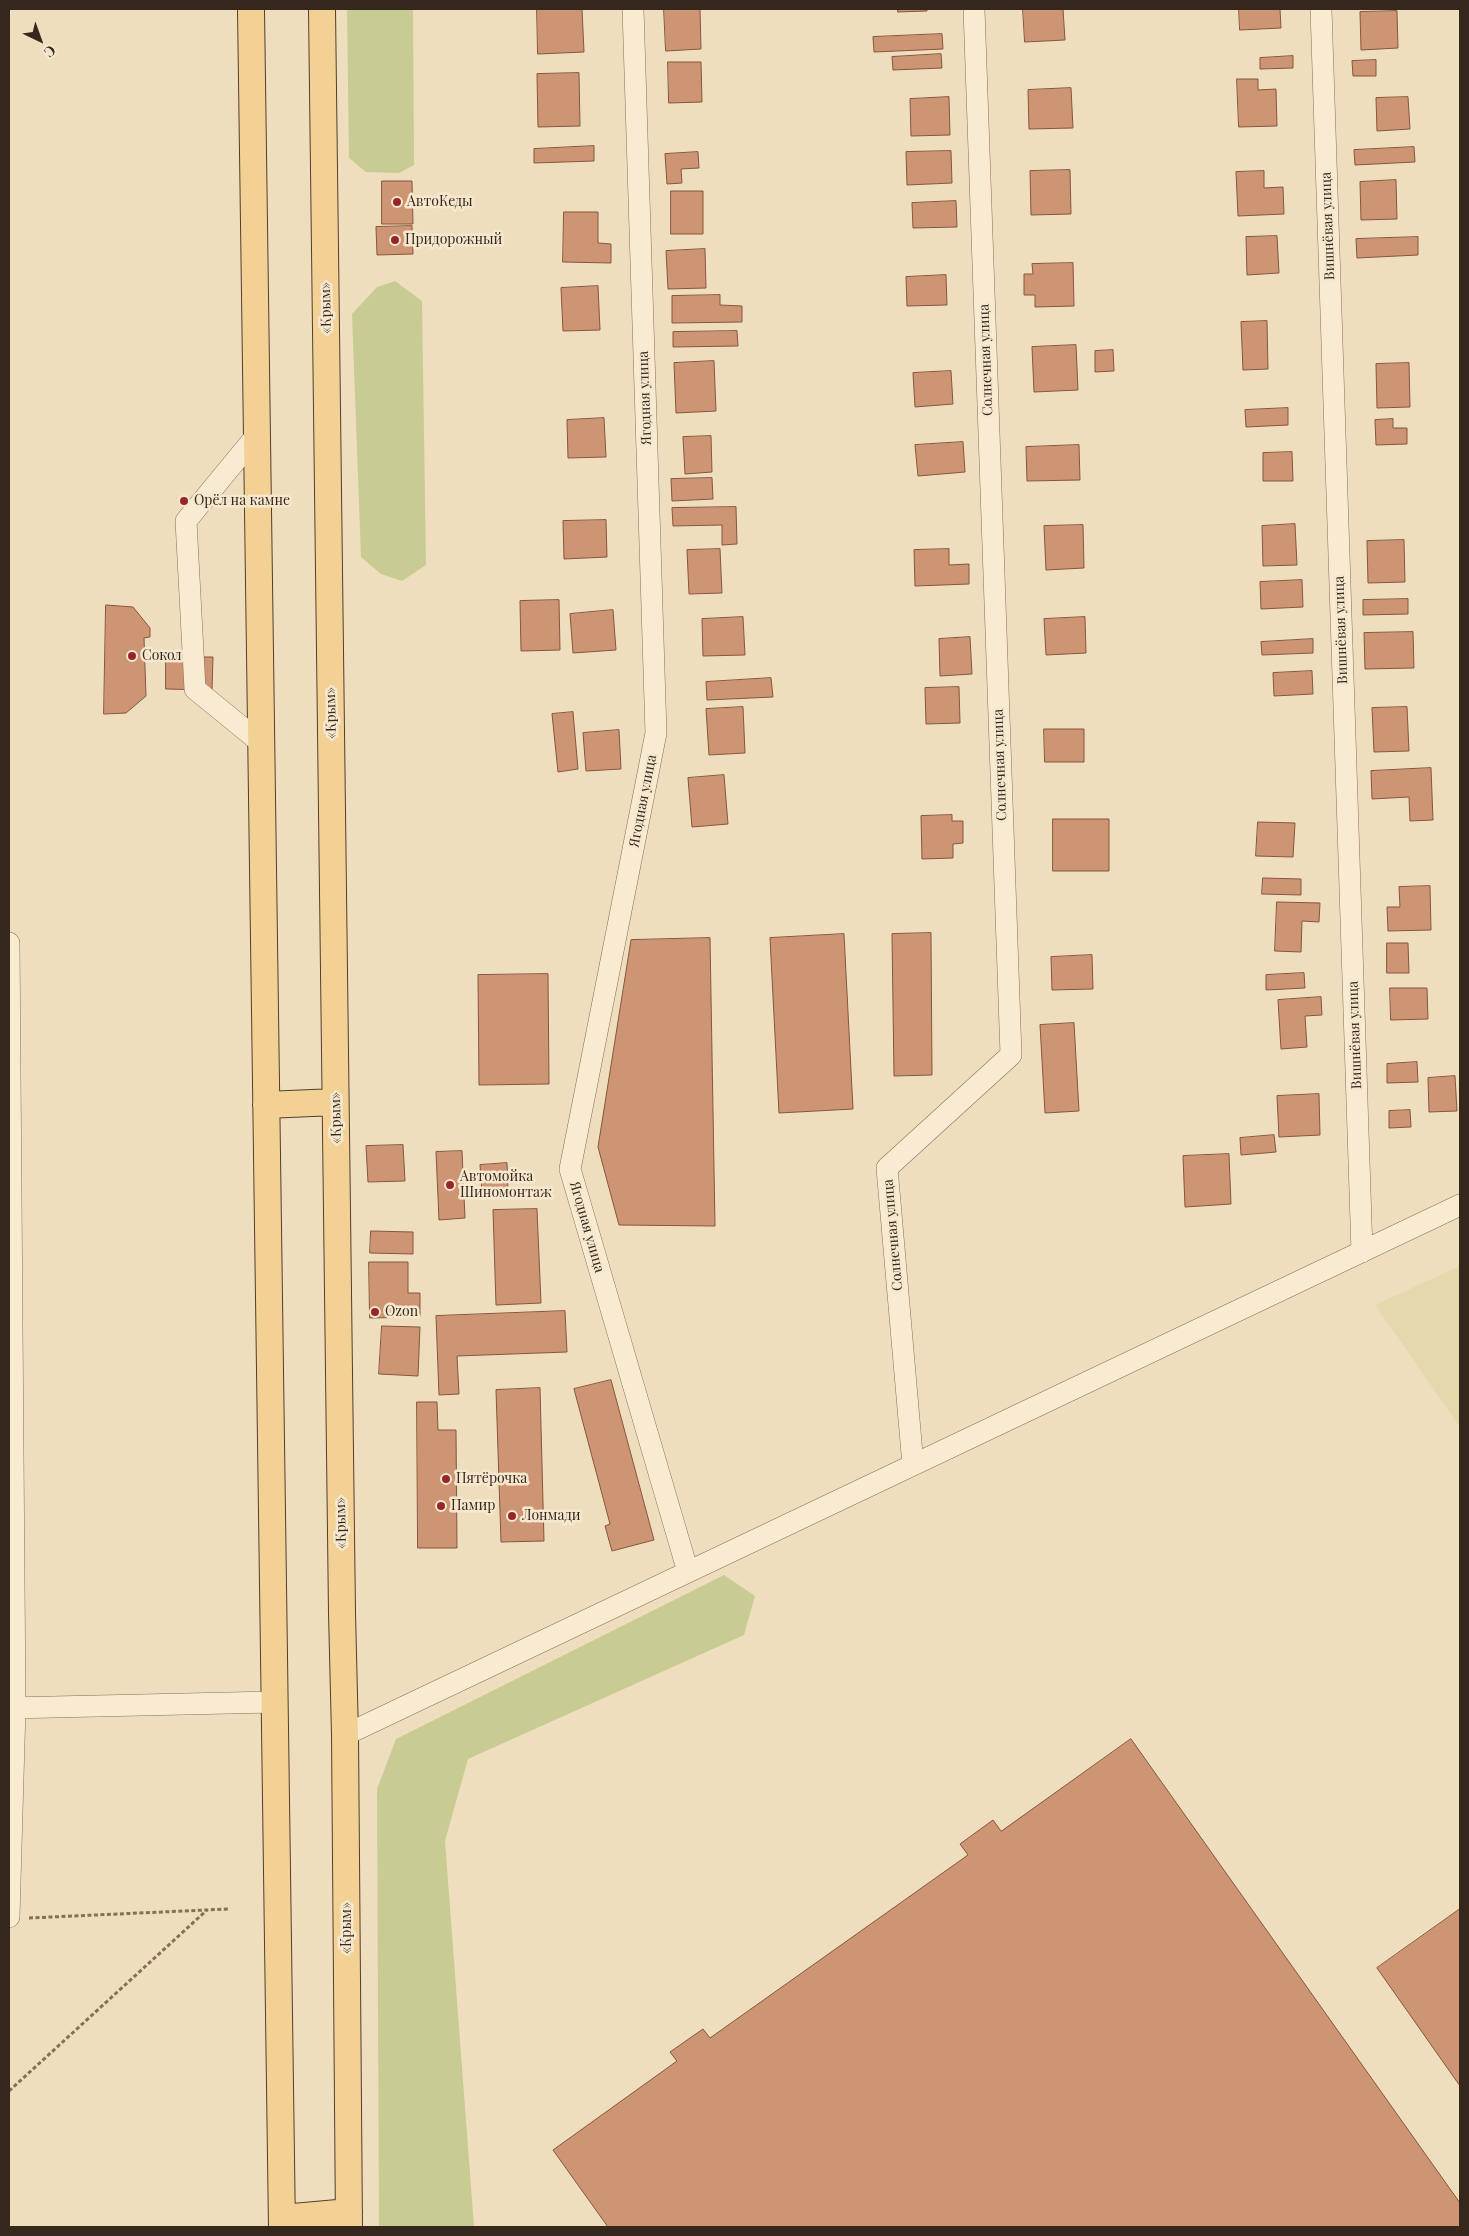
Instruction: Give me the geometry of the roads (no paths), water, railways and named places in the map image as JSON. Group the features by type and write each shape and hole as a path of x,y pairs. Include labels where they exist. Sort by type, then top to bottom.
{"main road":[{"path":"251,9 274,1643 273,1702 278,1885 279,2224 349,2220"},
{"name":"«Крым»","path":"322,9 335,1102 345,1735 349,2220"},
{"path":"266,1105 335,1102"}],"street":[{"name":"Ягодная улица","path":"632,9 656,733 570,1169 688,1572"},
{"name":"Солнечная улица","path":"913,1465 887,1168 1011,1055 974,9"},
{"name":"Вишнёвая улица","path":"1321,9 1362,1252"},
{"path":"256,436 186,521 194,689 260,742"},
{"path":"9,943 12,1708 19,1917"},
{"path":"345,1735 1460,1206"},
{"path":"12,1708 273,1702"}],"place":[{"name":"АвтоКеды","path":"397,202"},
{"name":"Придорожный","path":"395,240"},
{"name":"Орёл на камне","path":"184,501"},
{"name":"Сокол","path":"132,656"},
{"name":"Автомойка Шиномонтаж","path":"450,1185"},
{"name":"Ozon","path":"375,1312"},
{"name":"Пятёрочка","path":"446,1479"},
{"name":"Памир","path":"441,1506"},
{"name":"Лонмади","path":"512,1516"}]}
